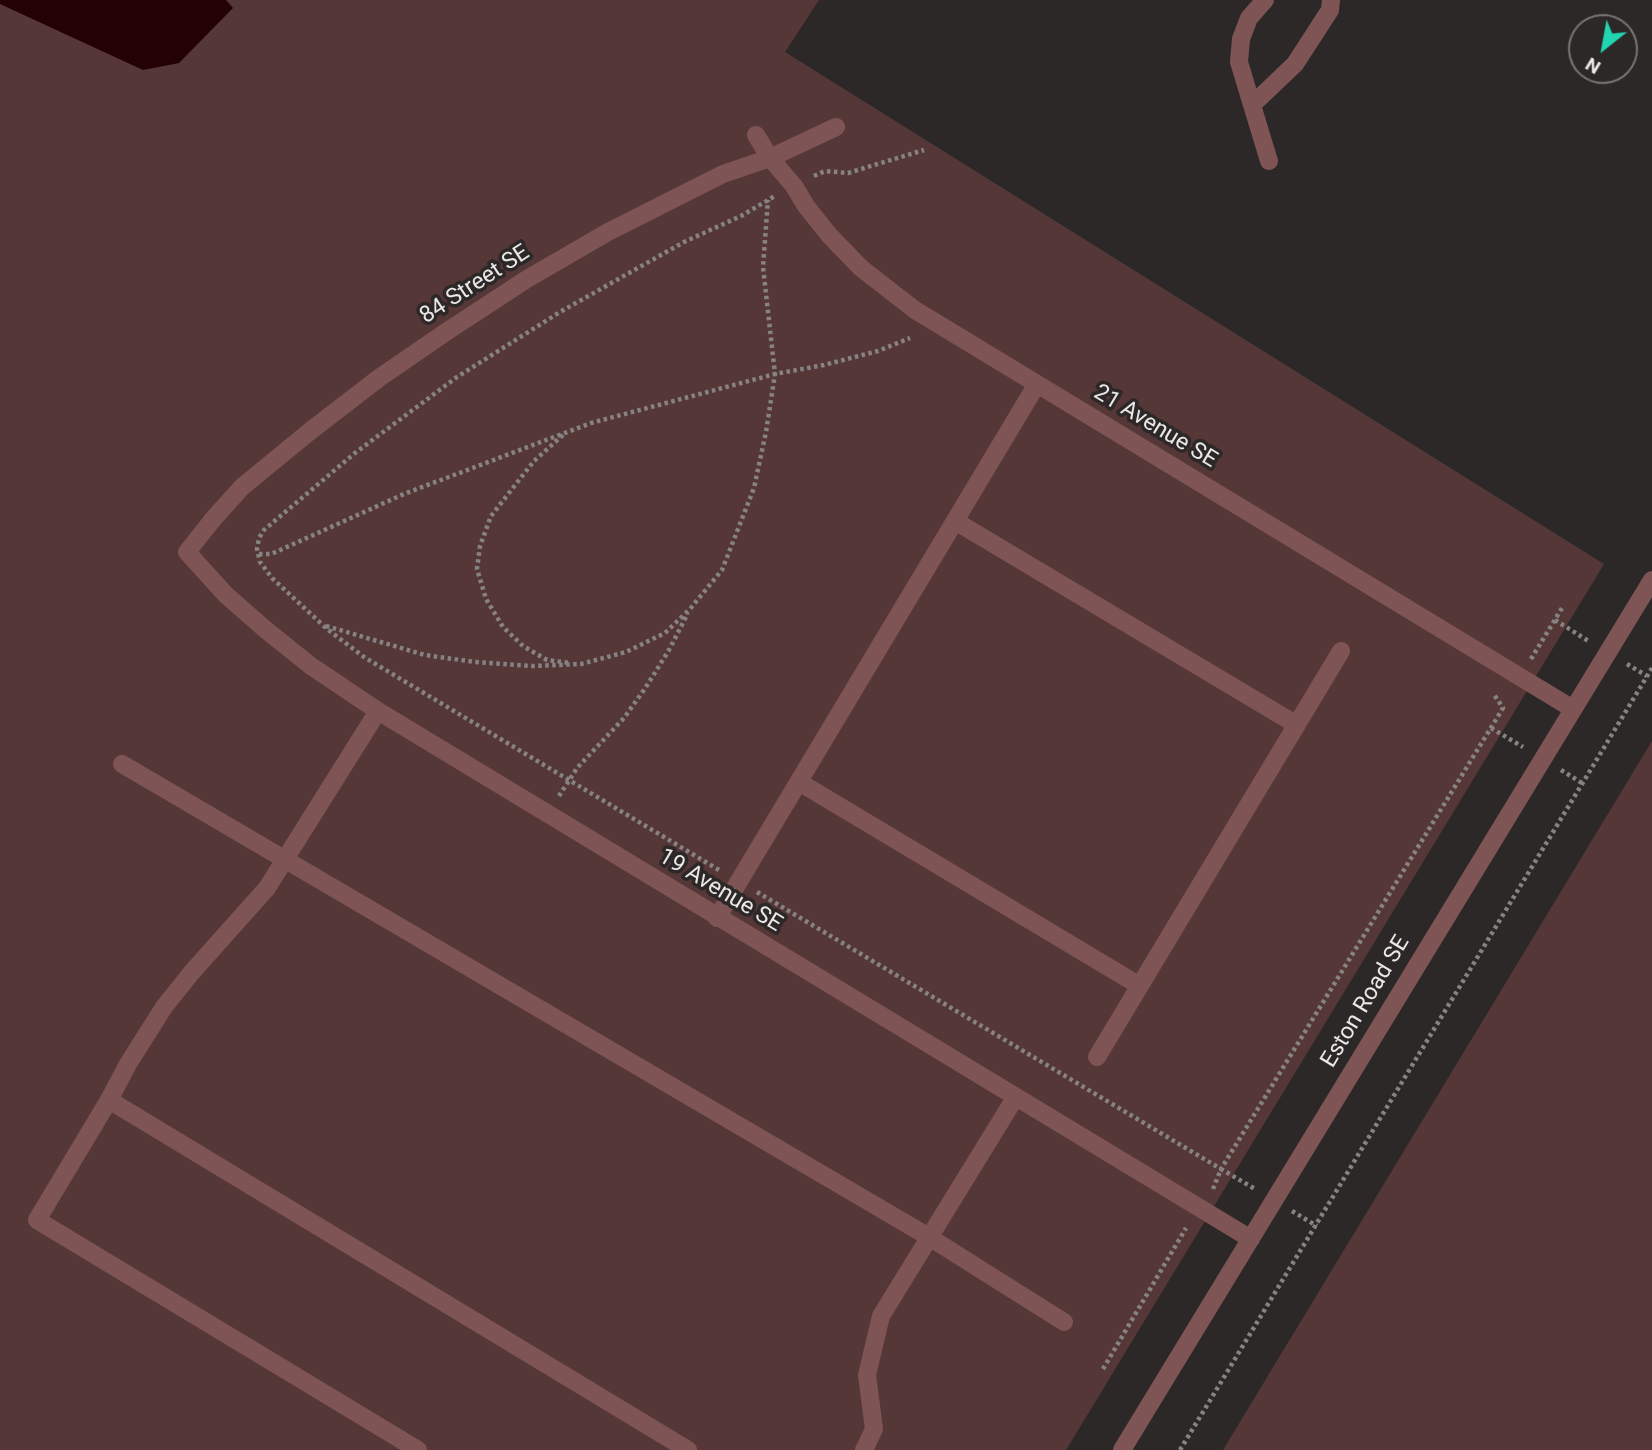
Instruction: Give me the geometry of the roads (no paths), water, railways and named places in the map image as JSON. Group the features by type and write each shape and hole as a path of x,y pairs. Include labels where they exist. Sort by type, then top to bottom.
{"street":[{"path":"1265,0 1249,18 1241,38 1239,62 1269,161"},
{"path":"1252,105 1295,64 1330,10 1331,0"},
{"name":"84 Street SE","path":"187,552 214,518 252,480 379,378 449,330 527,279 608,232 723,174 770,158 836,127"},
{"name":"21 Avenue SE","path":"756,135 828,235 869,275 915,310 1573,709"},
{"path":"717,918 1037,384"},
{"path":"955,521 1297,725"},
{"name":"19 Avenue SE","path":"187,552 226,596 266,630 312,666 378,711 1251,1239"},
{"name":"Eston Road SE","path":"1122,1450 1652,580"},
{"path":"1097,1057 1341,651"},
{"path":"378,711 267,888 164,1007 37,1220 418,1450"},
{"path":"122,764 929,1237 1063,1322"},
{"path":"799,782 1140,986"},
{"path":"864,1450 874,1429 867,1375 881,1316 1015,1098"},
{"path":"109,1100 688,1450"}]}
